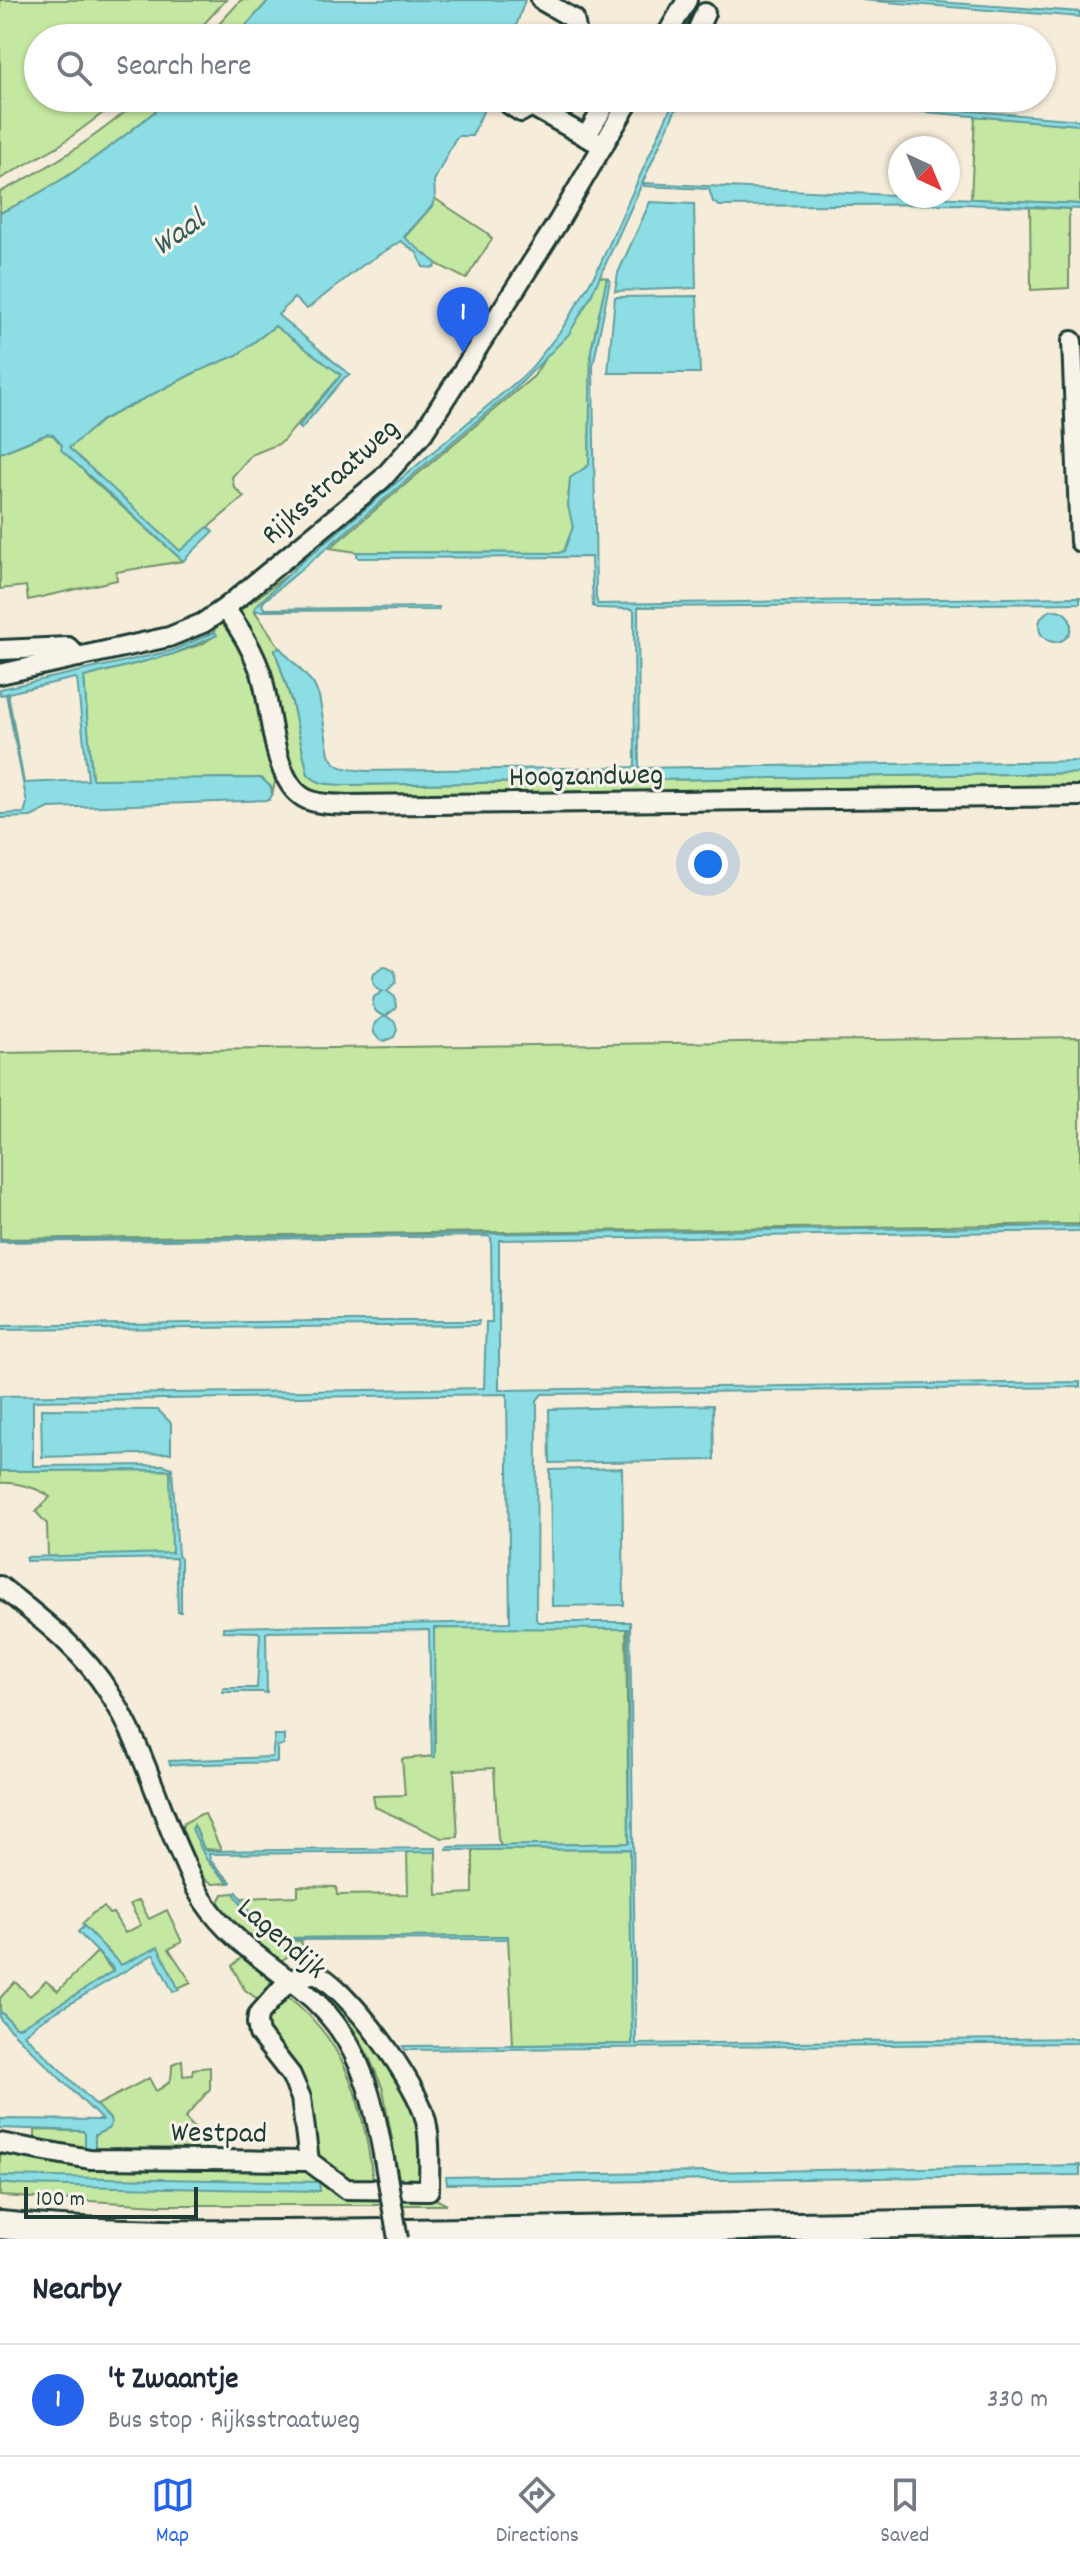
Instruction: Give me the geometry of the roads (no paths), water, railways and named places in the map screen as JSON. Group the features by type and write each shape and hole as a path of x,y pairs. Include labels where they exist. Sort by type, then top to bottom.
{"highway":[{"path":"0,2225 210,2234 396,2235 1080,2221"}],"street":[{"path":"541,0 574,19 575,24"},
{"path":"673,24 687,0"},
{"path":"700,24 705,13"},
{"path":"549,112 603,146"},
{"path":"586,137 601,112"},
{"name":"Rijksstraatweg","path":"0,674 169,637 203,623 361,497 398,462 508,320 623,112"},
{"path":"1072,341 1080,542"},
{"name":"Hoogzandweg","path":"225,608 260,672 289,784 301,797 315,802 347,805 1080,796"},
{"path":"0,650 68,647 78,657"},
{"name":"Lagendijk","path":"0,1586 59,1634 107,1689 128,1728 185,1865 205,1903 233,1936 315,2002 336,2024 351,2047 365,2075 374,2105 396,2235"},
{"name":"Westpad","path":"0,2143 90,2159 309,2161 346,2189 429,2190 426,2120 413,2088 393,2057 364,2019 319,1975 309,1974 289,1980"},
{"path":"289,1980 258,2015 259,2034 291,2075 301,2098 309,2161"}],"water":[{"path":"269,0 525,0 517,24 248,24"},
{"path":"861,0 909,0 1080,12 1080,17"},
{"name":"Waal","path":"154,112 483,112 472,136 455,139 434,181 432,206 404,237 437,264 434,268 423,267 417,253 401,241 363,265 307,309 294,298 278,315 350,375 301,429 298,427 341,375 275,326 237,355 194,373 102,420 69,448 180,551 208,527 213,532 183,561 61,450 62,445 53,435 47,434 0,453 0,213 46,189"},
{"path":"669,112 675,112 591,296 569,334 516,388 262,605 265,609 439,607 438,610 256,611 255,607 296,567 528,372 562,329 598,269"},
{"path":"923,112 983,112 1080,120 1080,125"},
{"path":"644,183 888,195 888,205 720,206 713,202 709,189 644,186"},
{"path":"960,198 1080,204 1080,209 960,204"},
{"path":"650,202 694,204 696,288 615,291 618,273"},
{"path":"607,278 610,280 593,366 598,604 1080,597 1080,603 638,607 639,768 1080,761 1080,773 347,785 321,782 308,774 292,703 275,650 280,648 313,683 319,696 329,754 335,763 344,768 366,771 635,767 634,611 593,606 591,557 357,556 357,552 564,551 573,527 568,506 570,478 589,465 591,351"},
{"path":"697,296 700,373 608,373 615,297"},
{"path":"1055,610 1066,615 1071,626 1066,637 1055,642 1044,637 1039,626 1044,615"},
{"path":"215,632 217,635 173,654 84,677 92,779 261,778 271,787 269,800 49,808 31,817 0,818 0,814 24,813 27,803 6,694 0,695 0,689 171,651","holes":["77,679 88,780 24,783 8,693"]},
{"path":"384,966 392,969 396,977 396,983 387,991 395,997 396,1008 386,1016 395,1022 397,1030 394,1037 384,1041 374,1031 375,1023 384,1016 373,1007 374,997 383,991 373,979 374,973"},
{"path":"1080,1226 1080,1231 499,1240 499,1390 1080,1382 1080,1387 542,1394 537,1400 536,1619 538,1622 630,1622 636,2044 1080,2038 1080,2043 405,2050 403,2046 632,2044 630,1849 447,1850 447,1847 629,1843 628,1629 434,1628 435,1757 432,1757 429,1630 268,1632 267,1693 223,1692 223,1688 257,1688 260,1634 223,1631 223,1627 510,1622 507,1394 33,1401 33,1466 164,1465 172,1468 178,1555 181,1559 181,1612 178,1612 176,1558 26,1561 26,1557 172,1553 170,1470 0,1471 0,1396 484,1388 486,1322 492,1322 491,1238 488,1236 0,1240"},
{"path":"479,1321 478,1325 0,1330 0,1326"},
{"path":"713,1405 714,1460 550,1463 549,1409"},
{"path":"41,1409 158,1410 171,1423 171,1453 42,1457"},
{"path":"622,1468 624,1605 552,1606 550,1470"},
{"path":"275,1735 284,1735 284,1745 277,1746 277,1762 170,1765 169,1761 272,1757"},
{"path":"194,1825 207,1851 436,1848 436,1852 209,1854 210,1860 229,1883 206,1859 192,1829"},
{"path":"237,1892 260,1928 286,1938 508,1936 508,1939 284,1940 259,1932 234,1893"},
{"path":"84,1926 121,1965 158,1947 179,1990 173,1992 152,1955 24,2034 110,2119 108,2129 95,2135 95,2152 85,2152 83,2131 0,2128 0,2119 102,2120 0,2019 0,2011 16,2027 20,2027 113,1971 78,1932"},
{"path":"1080,2165 1080,2175 447,2184 446,2177"},
{"path":"0,2176 319,2182 320,2191 20,2185 0,2183"}],"place":[{"name":"'t Zwaantje","path":"463,353"}]}
